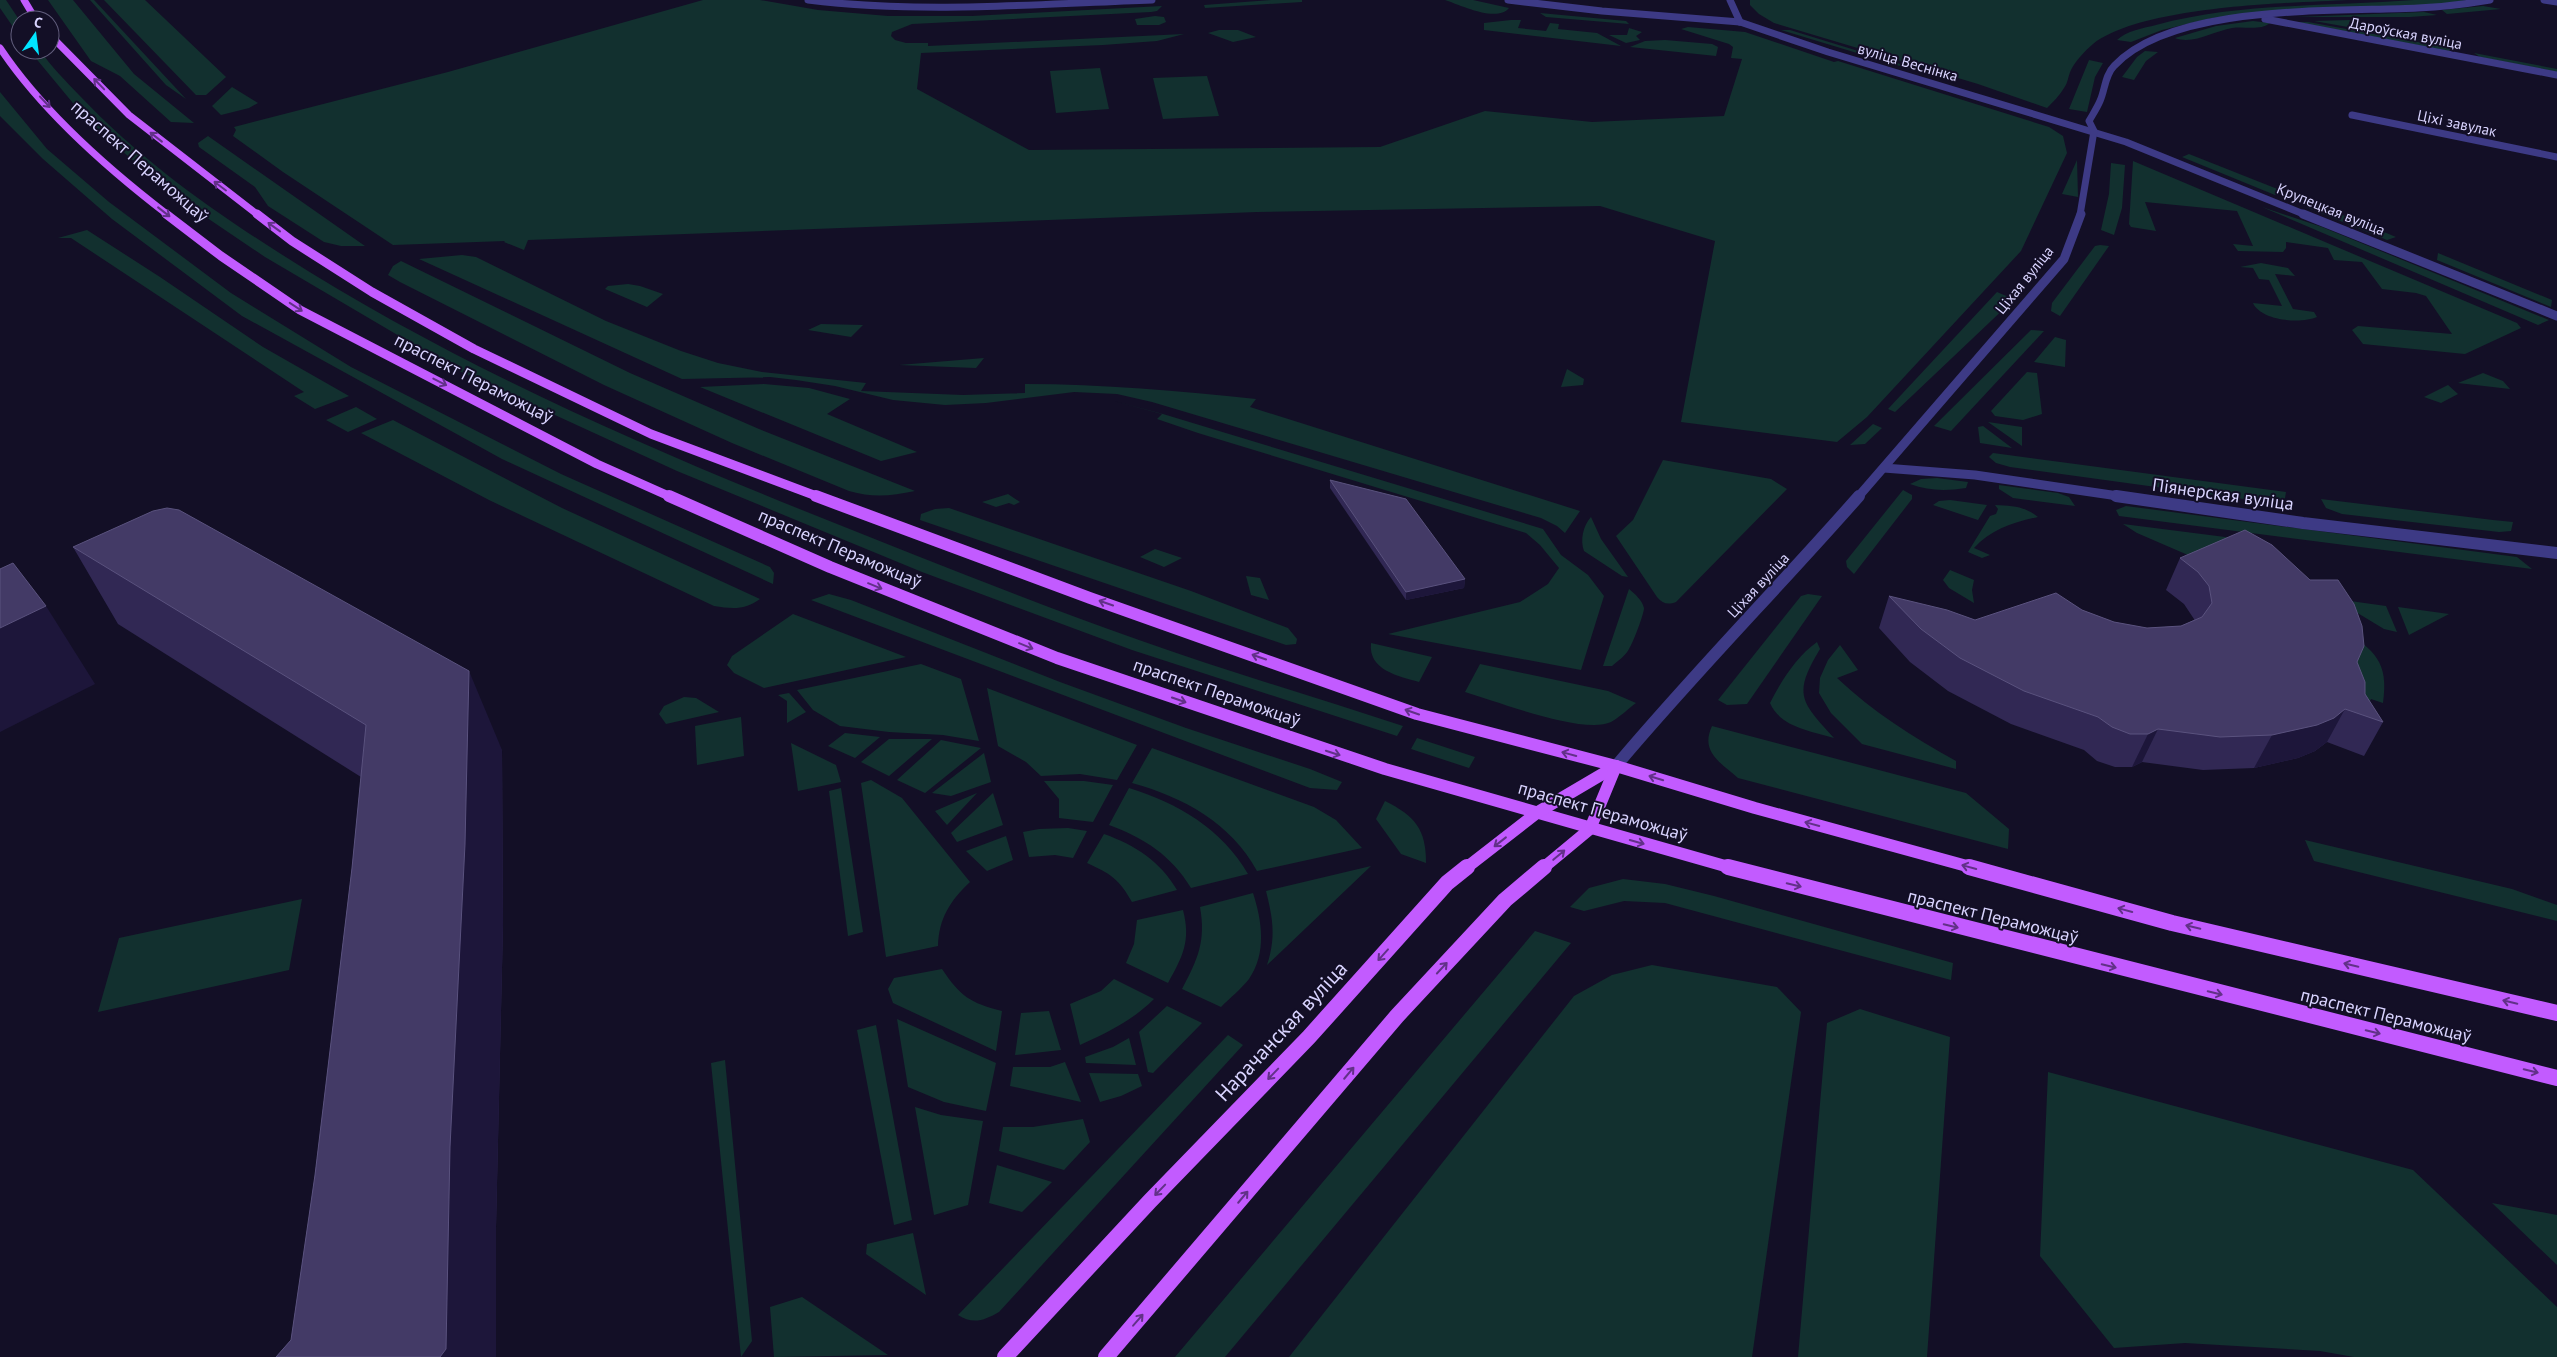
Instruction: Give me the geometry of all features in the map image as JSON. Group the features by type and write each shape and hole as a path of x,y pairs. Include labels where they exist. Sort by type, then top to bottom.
{"main road":[{"name":"праспект Пераможцаў","path":"60,45 129,115 292,241 372,292 474,349 651,434 1090,598 1417,714 1616,766 1755,808 2172,923 2557,1013"},
{"name":"праспект Пераможцаў","path":"0,48 12,66 71,130 150,201 221,256 300,310 598,464 830,567 1057,658 1337,755 1752,874 2557,1078"},
{"name":"Нарачанская вуліца","path":"1005,1357 1150,1201 1309,1036 1447,883 1538,812 1616,766"},
{"path":"1106,1357 1397,1016 1505,900 1590,828 1616,766"}],"street":[{"path":"808,0 863,7 913,8 1152,0"},
{"name":"вуліца Веснінка","path":"1508,0 1592,10 1740,22 1828,52 2094,131"},
{"path":"1730,0 1740,22"},
{"name":"Ціхая вуліца","path":"1616,766 1671,701 1797,568 2064,259 2075,238 2085,201 2094,131 2089,121 2100,99 2108,74 2115,65 2138,45 2189,28 2250,16 2300,12 2420,8 2490,0"},
{"path":"2544,0 2557,2"},
{"name":"Дароўская вуліца","path":"2250,16 2557,75"},
{"name":"Ціхі завулак","path":"2352,115 2557,157"},
{"name":"Крупецкая вуліца","path":"2094,131 2239,186 2557,316"},
{"name":"Піянерская вуліца","path":"1884,468 1975,475 2303,523 2557,553"}],"green space":[{"path":"0,0 6,0 13,10 10,10 10,22 0,8"},
{"path":"48,0 73,0 134,74 194,123 171,122 120,76 91,61 60,17 60,10 55,10"},
{"path":"90,0 94,0 186,99 166,85"},
{"path":"104,0 145,0 226,77 206,95 196,95"},
{"path":"703,0 760,0 818,10 888,16 972,16 1162,6 1157,11 1151,12 912,24 892,32 891,36 895,40 906,43 928,43 928,46 1184,34 1157,41 1103,45 921,53 917,89 1029,150 1380,147 1485,111 1592,122 1724,116 1742,59 1731,58 1733,47 1729,44 1681,29 1688,27 1745,32 1834,62 1838,61 2049,127 2063,136 2067,153 2021,251 1867,417 1837,442 1681,422 1715,241 1600,206 1257,212 528,240 524,250 505,241 393,245 283,172 233,136 236,130 234,127 448,72"},
{"path":"1271,0 1302,0 1302,2 1205,8 1204,5"},
{"path":"1445,0 1473,0 1509,8 1496,14 1478,12"},
{"path":"1750,0 2349,0 2216,9 2179,14 2115,31 2093,44 2081,56 2071,70 2062,91 2047,108 1978,84 1774,23 1759,14 1750,5"},
{"path":"2414,0 2468,0 2442,4 2212,18 2162,30 2131,42 2117,40 2125,34 2141,29 2220,12 2284,6"},
{"path":"2483,6 2501,9 2447,14 2442,10"},
{"path":"2424,12 2437,15 2410,17 2296,17"},
{"path":"1540,13 1626,21 1629,24 1546,17"},
{"path":"1155,16 1164,17 1166,22 1159,25 1137,25 1135,19"},
{"path":"1521,20 1518,28 1546,31 1550,23 1559,24 1558,29 1597,33 1621,46 1484,30 1484,23"},
{"path":"2350,20 2348,26 2455,46 2314,21"},
{"path":"2253,21 2270,23 2257,28 2232,28 2196,39 2182,40 2175,38 2216,26"},
{"path":"2296,22 2308,22 2451,48 2449,51"},
{"path":"1629,28 1642,32 1636,36 1640,40 1626,43 1609,35 1627,35"},
{"path":"1219,30 1238,30 1256,37 1233,42 1208,33"},
{"path":"1781,30 1790,30 1933,74 1913,70"},
{"path":"1665,40 1712,44 1718,47 1716,56 1630,47 1645,41"},
{"path":"2145,51 2158,52 2146,61 2134,80 2122,77 2137,57"},
{"path":"2474,53 2557,69 2557,72 2480,57"},
{"path":"37,60 48,60 101,118 123,138 193,195 242,229 396,323 530,392 737,484 1014,594 1172,651 1403,726 1397,736 1132,650 922,572 677,471 457,370 265,257 194,209 131,159 82,114"},
{"path":"2089,60 2103,63 2095,77 2087,112 2069,109"},
{"path":"1100,68 1109,109 1056,113 1050,71"},
{"path":"1207,76 1219,116 1163,119 1153,78"},
{"path":"232,87 258,103 249,108 221,115 212,106"},
{"path":"0,92 47,149 109,202 231,293 351,367 561,474 770,567 774,573 773,584 502,459 242,316 112,219 43,159 0,116"},
{"path":"208,136 365,246 341,246 324,242 268,206 255,187 199,147 198,143"},
{"path":"2189,154 2285,192 2275,195 2182,157"},
{"path":"2077,160 2078,197 2062,194"},
{"path":"2133,161 2517,323 2521,328 2465,354 2363,344 2352,330 2358,326 2452,334 2426,296 2382,289 2362,262 2334,260 2328,248 2286,242 2286,248 2283,252 2238,251 2233,244 2253,246 2237,211 2145,202 2156,231 2131,227 2129,224"},
{"path":"2111,163 2125,165 2122,208 2114,235 2101,230 2109,194"},
{"path":"2316,204 2396,237 2387,240 2306,207"},
{"path":"2262,207 2322,227 2549,320 2538,325"},
{"path":"87,230 263,347 349,396 315,409 294,396 304,392 71,238 58,238"},
{"path":"2095,246 2109,246 2060,316 2051,311 2052,303"},
{"path":"2438,253 2552,300 2551,307 2437,260"},
{"path":"462,255 476,257 606,321 681,351 718,363 762,372 866,383 861,391 963,395 1025,393 1025,384 1054,384 1141,388 1256,399 1250,407 1580,511 1565,533 1557,526 1541,518 1152,402 1117,394 1074,392 986,403 945,405 893,400 835,386 770,377 682,379 419,259"},
{"path":"401,261 630,373 759,429 915,491 882,496 849,491 732,443 604,385 388,275 393,266"},
{"path":"2261,263 2288,268 2295,276 2275,274 2293,309 2314,312 2317,317 2301,320 2282,319 2264,314 2257,309 2253,303 2282,306 2269,280 2259,279 2253,268 2240,267"},
{"path":"628,284 663,294 647,307 605,289 608,286"},
{"path":"1997,292 2011,298 2011,302 1895,412 1888,409"},
{"path":"821,324 863,325 851,337 808,330"},
{"path":"2031,330 2044,331 1951,431 1934,426"},
{"path":"2055,337 2066,340 2065,367 2034,362"},
{"path":"984,358 976,368 899,365"},
{"path":"1567,369 1584,379 1583,385 1561,387"},
{"path":"2027,372 2037,373 2042,414 2023,420 1995,416 1991,411"},
{"path":"2483,373 2503,381 2510,389 2458,383"},
{"path":"764,384 809,388 850,399 827,414 917,452 881,461 700,387"},
{"path":"2448,385 2458,394 2441,403 2424,397"},
{"path":"1114,401 1163,414 1543,529 1561,555 1588,575 1604,596 1581,670 1388,634 1520,602 1548,584 1559,568 1540,545 1526,533 1198,433 1157,419 1162,414"},
{"path":"356,407 377,419 348,432 326,420"},
{"path":"393,420 562,508 760,599 738,608 714,606 489,500 361,433"},
{"path":"1988,422 2022,427 2022,446"},
{"path":"1873,424 1882,428 1865,444 1850,445"},
{"path":"1983,426 2012,448 1980,443 1978,427"},
{"path":"1993,453 2286,492 2285,498 2280,504 2010,467 1996,463 1989,457"},
{"path":"1663,460 1771,479 1787,489 1676,602 1668,604 1657,597 1616,536 1633,520"},
{"path":"1937,478 1968,482 1966,488 1945,490 1924,488 1910,484 1921,479"},
{"path":"1999,485 2058,493 2069,497 2075,506 2013,498 1999,489"},
{"path":"1903,490 1912,495 1912,499 1854,574 1847,567 1846,561"},
{"path":"1008,494 1020,502 1014,505 1009,503 996,507 982,502"},
{"path":"2321,499 2513,522 2511,531 2499,532 2342,514 2326,508"},
{"path":"1950,500 1987,505 1978,520 1933,505 1939,501"},
{"path":"1995,505 2013,506 2033,513 2038,517 2011,524 1987,536 1974,548 1990,555 1982,558 1968,552 1990,516 1996,514 1998,509"},
{"path":"2126,506 2517,557 2532,569 2119,516 2116,510"},
{"path":"949,508 1191,591 1288,628 1297,639 1296,644 1286,645 920,520 921,514 935,509"},
{"path":"1591,517 1601,539 1628,577 1622,576 1584,551 1583,533"},
{"path":"2123,524 2233,538 2211,565 2137,533"},
{"path":"1155,549 1182,558 1164,567 1140,557"},
{"path":"1950,570 1974,580 1972,590 1974,603 1949,588 1943,580"},
{"path":"1246,576 1260,578 1269,600 1251,595"},
{"path":"1629,589 1638,597 1644,611 1629,649 1612,666 1603,666"},
{"path":"829,594 851,600 1060,682 1186,728 1310,769 1342,782 1337,790 1310,788 811,600"},
{"path":"1808,594 1822,596 1747,704 1727,705 1718,700 1801,596"},
{"path":"2343,600 2386,606 2397,632 2384,629 2346,606"},
{"path":"2398,607 2449,614 2409,635"},
{"path":"793,614 906,657 764,688 734,673 727,665 732,656"},
{"path":"2342,630 2371,651 2381,667 2384,677 2383,703 2371,699 2364,712 2358,670"},
{"path":"1817,642 1820,649 1806,677 1804,696 1814,715 1834,738 1789,723 1781,718 1770,703 1790,670 1803,654"},
{"path":"1371,643 1432,657 1419,682 1394,674 1379,666 1371,652"},
{"path":"1840,645 1858,670 1837,678 1894,723 1956,761 1956,769 1862,744 1831,713 1819,693 1820,678 1828,660"},
{"path":"921,664 961,679 979,741 943,735 889,732 840,726 813,710 797,690"},
{"path":"1480,664 1608,691 1636,703 1611,722 1598,725 1561,721 1465,692"},
{"path":"987,688 1137,745 1117,780 1080,774 1041,776 1026,762 998,746"},
{"path":"789,693 806,712 787,723 787,701 778,695"},
{"path":"684,697 696,698 719,712 666,724 659,714 664,706"},
{"path":"741,717 744,756 697,765 695,726"},
{"path":"1712,726 1966,793 2009,829 2008,849 1738,778 1710,750 1708,743"},
{"path":"845,733 880,737 855,758 828,746"},
{"path":"1417,738 1475,757 1469,768 1411,749"},
{"path":"889,739 932,739 889,776 861,762"},
{"path":"941,740 981,748 925,793 897,780"},
{"path":"791,743 836,765 841,782 798,791"},
{"path":"1152,748 1314,807 1336,820 1362,848 1257,871 1234,839 1204,814 1169,796 1132,783"},
{"path":"984,753 991,782 951,796 932,793"},
{"path":"871,780 902,798 970,882 951,903 943,918 938,946 886,957 861,783"},
{"path":"1044,781 1084,781 1113,785 1093,822 1059,818 1059,799"},
{"path":"841,788 863,932 848,936 829,791"},
{"path":"1129,788 1165,801 1197,820 1225,844 1248,874 1191,888 1175,866 1156,849 1134,836 1109,825"},
{"path":"977,793 947,825 935,811"},
{"path":"993,793 1003,825 957,842 951,833"},
{"path":"1385,801 1404,812 1417,825 1424,841 1426,863 1401,854 1376,819"},
{"path":"1068,828 1087,831 1073,858 1055,855 1029,857 1023,832 1039,829"},
{"path":"1104,834 1126,843 1146,855 1163,871 1177,890 1132,902 1114,878 1087,863"},
{"path":"1006,836 1013,860 987,871 966,851"},
{"path":"2305,840 2512,889 2557,905 2557,921 2314,861"},
{"path":"1371,866 1267,965 1272,946 1272,928 1266,891"},
{"path":"1623,879 1665,884 1714,896 1953,963 1951,980 1665,903 1624,901 1584,911 1570,907 1589,888"},
{"path":"1253,893 1259,915 1261,948 1255,969 1249,979 1221,1007 1182,989 1199,950 1202,930 1200,907"},
{"path":"302,899 289,970 98,1012 119,938"},
{"path":"1183,910 1186,940 1178,965 1168,983 1126,963 1134,944 1137,920"},
{"path":"1535,931 1571,943 1225,1357 1175,1357"},
{"path":"1652,965 1777,987 1801,1012 1752,1357 1289,1357 1574,996 1612,975"},
{"path":"942,969 954,986 967,997 982,1005 1002,1011 996,1051 893,1003 888,989 894,978"},
{"path":"1114,979 1154,999 1146,1007 1119,1025 1080,1045 1070,1004 1101,991"},
{"path":"1167,1006 1202,1023 1153,1073 1148,1072 1139,1032"},
{"path":"1860,1009 1950,1037 1927,1357 1798,1357 1827,1023"},
{"path":"1049,1011 1061,1050 1015,1055 1021,1013"},
{"path":"897,1019 996,1063 986,1111 944,1102 908,1087"},
{"path":"876,1025 912,1220 894,1225 857,1030"},
{"path":"1228,1035 1243,1045 999,1312 974,1321 958,1315"},
{"path":"1129,1038 1136,1065 1086,1063 1085,1057 1113,1047"},
{"path":"725,1060 752,1341 741,1357 711,1063"},
{"path":"1065,1062 1081,1102 1010,1086 1013,1067 1050,1067"},
{"path":"2048,1072 2413,1170 2557,1307 2557,1357 2354,1357 2320,1351 2185,1343 2114,1348 2040,1256"},
{"path":"1089,1073 1138,1074 1142,1086 1121,1096 1100,1102"},
{"path":"915,1107 941,1115 983,1121 968,1205 934,1215"},
{"path":"1083,1119 1090,1142 1064,1170 999,1151 1003,1127 1033,1127"},
{"path":"997,1165 1052,1182 1022,1212 989,1203"},
{"path":"2492,1203 2557,1215 2557,1265"},
{"path":"913,1233 926,1295 866,1254 867,1244"},
{"path":"802,1297 888,1355 774,1357 770,1307"}],"building":[{"path":"1330,480 1406,499 1465,579 1406,592"},
{"path":"167,508 179,510 469,671 465,844 450,1147 446,1349 440,1357 276,1357 291,1340 315,1175 352,868 366,725 73,547 153,511"},
{"path":"2245,530 2272,545 2310,580 2338,580 2354,604 2362,626 2364,646 2357,662 2365,682 2365,694 2383,722 2345,709 2334,718 2317,725 2272,735 2220,737 2158,729 2148,734 2130,734 2112,727 2098,717 2024,691 1960,658 1921,629 1889,596 1947,610 1975,620 2056,593 2082,610 2114,622 2147,628 2181,626 2202,617 2212,603 2209,586 2198,572 2180,558"},
{"path":"13,563 46,606 0,628 0,569"}]}
